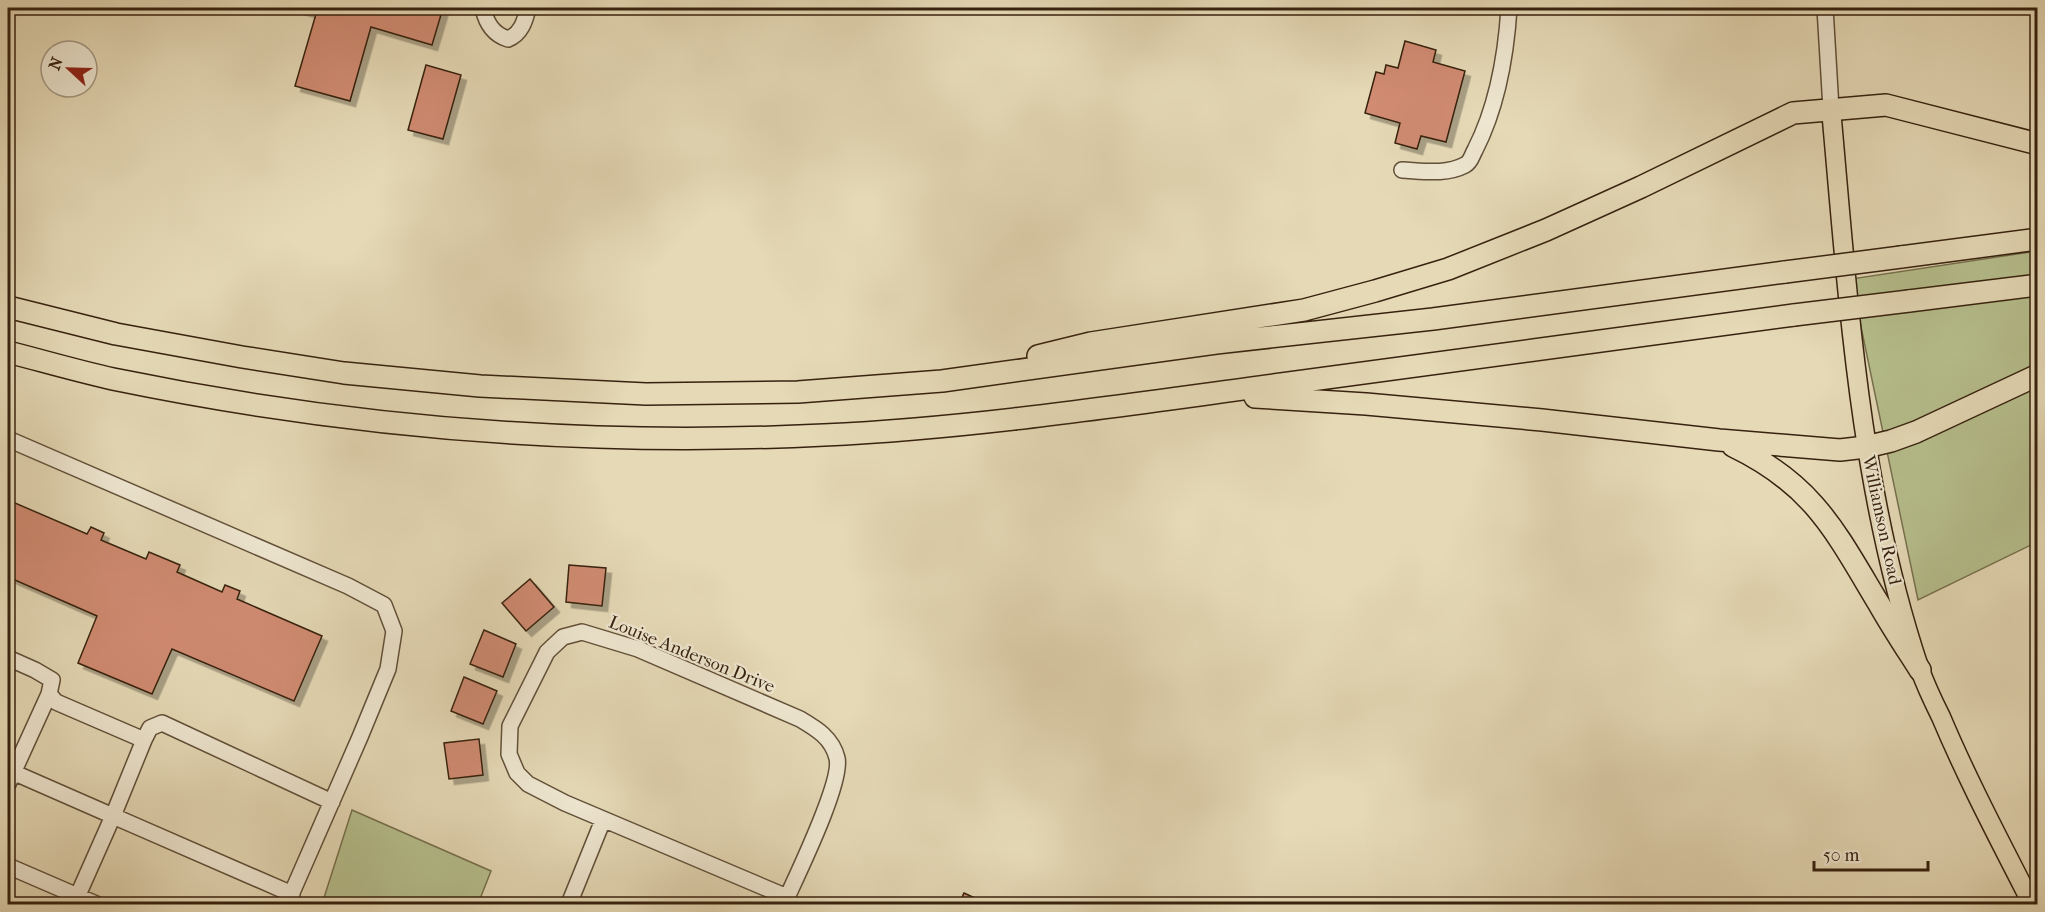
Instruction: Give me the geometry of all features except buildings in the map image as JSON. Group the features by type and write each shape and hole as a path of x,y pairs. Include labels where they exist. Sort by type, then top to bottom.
{"highway":[{"path":"942,381 1091,343 1304,310 1448,269 1546,230 1793,113 1886,105 2037,144"},
{"path":"8,307 116,334 344,373 480,387 646,394 798,392 942,381 1215,343 1433,319 2037,239"},
{"path":"8,352 108,378 235,402 345,418 477,431 647,438 821,435 896,431 1026,417 2037,285"},
{"path":"1203,395 1366,404 1840,450 1892,441 1916,432 2037,375"},
{"path":"1719,440 1760,459 1782,474 1801,490 1824,515 1920,670"}],"main road":[{"name":"Williamson Road","path":"1831,109 1847,290 1866,447 1901,610 1920,670 1959,762 2032,904"}],"street":[{"path":"483,8 489,26 495,33 508,39 519,32 528,8"},
{"path":"1402,170 1450,171 1468,163 1485,130 1497,88 1507,36 1509,8"},
{"path":"1825,8 1831,109"},
{"path":"8,439 338,581 384,605 394,631 388,669 289,899 113,816 9,776 49,694 52,680 8,658"},
{"name":"Louise Anderson Drive","path":"582,632 638,650 800,719 820,731 831,743 838,760 832,792 786,901 565,803 528,784 517,773 509,754 510,726 547,652 563,637 582,632"},
{"path":"49,694 56,702 144,740"},
{"path":"75,900 144,740 150,728 162,723 332,802"},
{"path":"569,904 603,820"},
{"path":"8,866 75,900 96,904"}],"green space":[{"path":"2037,251 2037,542 1918,600 1851,279"},
{"path":"352,810 491,871 478,904 322,904"}]}
